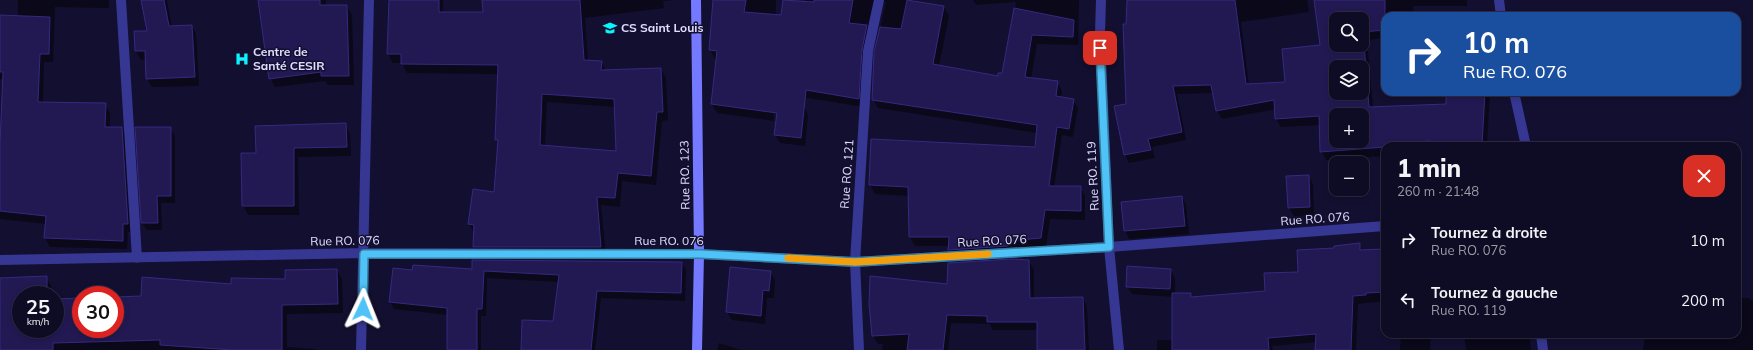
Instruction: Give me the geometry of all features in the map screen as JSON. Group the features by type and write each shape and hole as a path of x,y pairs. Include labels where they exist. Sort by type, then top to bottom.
{"street":[{"path":"121,0 137,258"},
{"path":"361,350 369,0"},
{"name":"Rue RO. 123","path":"696,0 700,254 697,350"},
{"name":"Rue RO. 121","path":"860,350 855,262 868,51 879,0"},
{"name":"Rue RO. 119","path":"1102,0 1100,33 1109,247 1119,350"},
{"path":"1499,0 1500,12"},
{"path":"1515,96 1525,142"},
{"name":"Rue RO. 076","path":"0,260 364,254 700,254 855,262 1109,247 1381,226"},
{"path":"1542,338 1543,350"}],"building":[{"path":"141,0 164,0 169,26 192,25 195,77 146,79 145,51 135,51 134,31 147,31"},
{"path":"258,0 320,0 320,5 347,5 349,76 321,76 321,72 269,79"},
{"path":"389,0 439,0 439,12 483,12 482,0 580,0 584,60 602,61 601,70 661,68 663,112 657,112 651,176 618,173 615,198 597,197 601,247 473,247 474,225 468,224 473,189 494,192 498,140 495,140 498,65 401,64 401,54 387,54","holes":["542,94 614,99 616,151 540,145"]},
{"path":"713,0 746,0 744,12 781,15 783,0 814,2 814,0 853,0 849,23 867,25 862,50 859,99 806,90 801,138 774,135 777,113 711,104 717,51 709,50"},
{"path":"907,0 944,6 933,64 998,76 998,73 1002,73 1014,8 1074,20 1073,37 1032,35 1025,77 1058,81 1056,96 1074,99 1069,129 1057,127 1049,186 1081,186 1081,211 1045,210 1041,238 1008,241 1008,246 948,250 949,237 909,237 908,187 869,185 871,139 1035,147 1037,125 872,100 874,52 880,27 901,29"},
{"path":"1127,0 1235,0 1246,84 1285,82 1282,49 1320,45 1314,0 1385,0 1385,12 1381,12 1381,30 1369,31 1369,12 1329,12 1329,52 1365,52 1365,60 1329,60 1329,100 1368,100 1369,107 1446,104 1446,96 1485,96 1482,142 1381,142 1381,147 1320,152 1319,116 1275,119 1274,100 1216,111 1211,85 1173,86 1182,132 1148,139 1151,150 1124,155 1114,106 1126,104 1123,24 1126,24"},
{"path":"0,15 50,17 49,54 40,54 38,102 106,103 105,127 122,127 128,224 123,224 123,241 44,238 46,216 0,211 0,144 3,72 0,72"},
{"path":"346,123 347,147 294,148 294,206 242,206 241,153 256,153 255,126"},
{"path":"135,127 171,127 171,196 157,196 158,223 141,223"},
{"path":"1309,175 1310,207 1288,208 1286,176"},
{"path":"1182,196 1185,226 1124,231 1121,202"},
{"path":"1360,243 1360,250 1381,249 1381,292 1366,293 1366,295 1353,296 1351,350 1315,350 1316,334 1268,338 1269,350 1172,350 1172,293 1191,293 1191,297 1265,291 1264,273 1298,272 1297,250 1334,248 1334,246"},
{"path":"1011,259 1029,260 1030,298 1083,297 1085,350 1037,350 1037,322 987,322 987,316 947,315 943,350 907,350 909,334 872,336 869,304 870,276 947,284 948,263"},
{"path":"472,260 682,262 681,293 597,291 591,350 521,350 522,320 553,321 559,275 484,271 482,309 477,309 477,350 447,350 447,308 389,302 393,268 412,270 413,265 472,269"},
{"path":"1127,266 1171,269 1170,289 1126,287"},
{"path":"730,267 771,271 769,291 763,290 761,316 726,312"},
{"path":"337,269 338,304 282,305 282,350 233,350 160,345 160,340 53,343 53,350 0,350 0,278 47,276 47,286 12,286 12,338 64,338 64,299 72,298 72,338 124,338 124,297 141,296 142,277 231,284 231,278 285,279 285,270"}],"slow traffic":[{"path":"788,258 855,262 988,254"}],"place":[{"name":"CS Saint Louis","path":"610,28"},
{"name":"Centre de Santé CESIR","path":"242,59"}],"route":[{"path":"363,309 364,254 700,254 855,262 1109,247 1100,48"}]}
